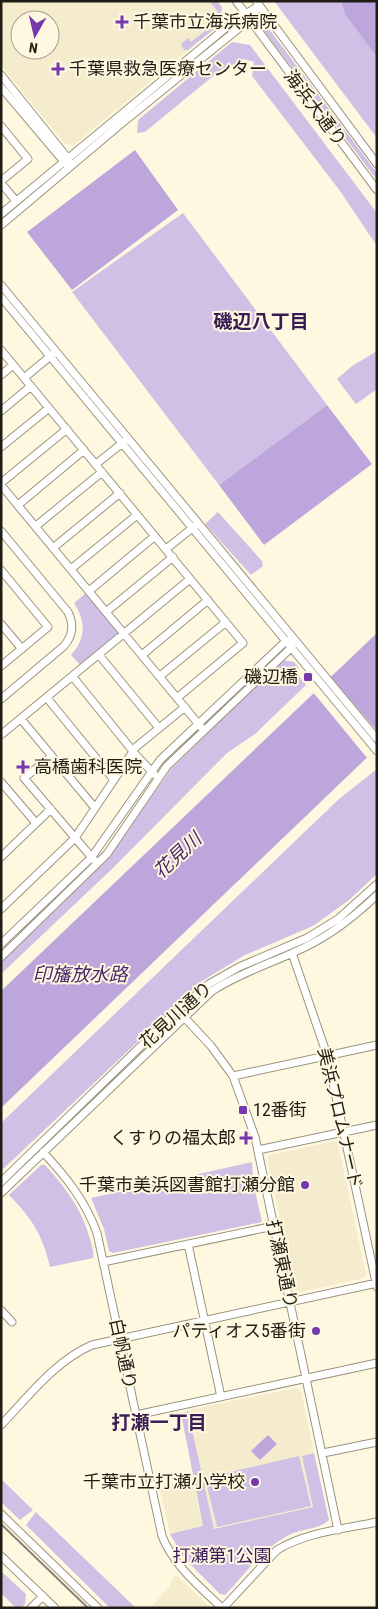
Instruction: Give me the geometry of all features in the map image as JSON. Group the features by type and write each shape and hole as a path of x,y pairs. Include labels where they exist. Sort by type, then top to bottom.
{"street":[{"name":"海浜大通り","path":"236,1 377,190"},
{"name":"海浜大通り","path":"258,4 377,164"},
{"path":"1,214 149,90 258,4"},
{"path":"1,225 249,20 258,4"},
{"path":"188,59 193,66"},
{"path":"1,75 66,160"},
{"path":"1,87 71,166"},
{"path":"149,90 154,97"},
{"path":"1,126 28,158 1,182 16,201"},
{"path":"1,285 53,354"},
{"path":"1,297 53,354 125,440 286,641 377,739"},
{"path":"1,350 243,643 177,698"},
{"path":"24,378 53,354"},
{"path":"1,375 13,365"},
{"path":"1,411 31,386"},
{"path":"1,447 49,408"},
{"path":"67,429 1,484 204,731"},
{"path":"96,464 125,440"},
{"path":"18,505 84,450"},
{"path":"36,526 102,472"},
{"path":"54,548 120,493"},
{"path":"71,569 137,515"},
{"path":"166,549 195,525"},
{"path":"195,525 294,639 315,671 377,751"},
{"path":"1,531 68,612 72,624 70,638 64,646 1,698"},
{"path":"89,591 155,536"},
{"path":"106,612 173,557"},
{"path":"1,570 48,627 1,666"},
{"path":"2,734 190,579"},
{"path":"142,655 208,600"},
{"path":"160,676 226,622"},
{"path":"1,624 22,649"},
{"path":"1,944 92,858 151,771 286,641 294,639"},
{"path":"1,957 98,864 158,777 292,647 294,639"},
{"path":"99,655 159,728"},
{"path":"73,677 133,751 158,777"},
{"path":"47,698 114,780"},
{"path":"1,909 75,838 133,751 185,707"},
{"path":"21,719 95,808"},
{"path":"52,756 24,778 98,864"},
{"path":"1,782 36,823"},
{"path":"1,857 50,809"},
{"name":"花見川通り","path":"1,1182 176,1012 209,984 239,967 307,938 338,919 377,884"},
{"name":"花見川通り","path":"1,1193 184,1017 225,983 242,973 312,944 343,924 377,895"},
{"name":"美浜プロムナード","path":"292,953 327,1055 376,1285"},
{"name":"打瀬東通り","path":"184,1017 211,1046 233,1076 258,1150 338,1530"},
{"path":"233,1076 377,1045"},
{"path":"258,1150 377,1125"},
{"name":"白帆通り","path":"43,1152 66,1176 85,1205 97,1232 160,1528 166,1545 182,1570 223,1608"},
{"path":"103,1262 274,1226"},
{"path":"188,1244 221,1397"},
{"path":"1,1425 66,1358 92,1345 376,1285"},
{"path":"1,1310 12,1322"},
{"path":"136,1415 377,1363"},
{"path":"323,1453 377,1442"},
{"path":"1,1514 98,1608"},
{"path":"223,1608 277,1550 300,1538 377,1522"},
{"path":"1,1556 55,1608"},
{"path":"31,1608 43,1596"}],"shaded area":[{"path":"1,1 217,1 222,7 219,25 74,145 65,144 1,66"},
{"path":"335,1141 338,1144 366,1274 364,1278 300,1292 296,1290 267,1159 270,1155"},
{"name":"千葉市立打瀬小学校","path":"296,1388 301,1391 314,1453 302,1456 313,1507 214,1529 188,1410"},
{"path":"193,1479 203,1527 170,1534 159,1486"},
{"path":"175,1574 209,1608 150,1608 169,1587"}],"green space":[{"path":"209,1 217,1 222,7 219,25 188,50 184,50 181,44 188,38 191,42 215,23 212,19 219,13"},
{"path":"274,1 341,1 345,13 377,1 377,138"},
{"path":"266,25 377,173 377,180 262,28"},
{"path":"232,42 250,45 377,213 377,246 340,191 252,76 254,62 244,59 218,72 145,132 137,133 138,120"},
{"path":"183,213 327,405 219,485 72,292"},
{"path":"377,351 377,389 356,404 337,379 352,366"},
{"path":"218,512 262,561 263,566 251,575 205,524"},
{"path":"87,592 119,634 81,666 71,655 79,643 83,630 81,616 74,603"},
{"path":"283,660 294,662 299,668 295,671 306,685 255,734 227,753 112,869 1,974 1,960 106,861 171,769"},
{"path":"377,769 377,874 349,900 313,926 245,955 202,981 1,1171 1,1123 339,799"},
{"path":"252,1162 253,1182 262,1222 113,1253 109,1251 104,1229 91,1198"},
{"path":"41,1165 45,1165 52,1173 78,1208 91,1241 93,1258 50,1267 44,1245 36,1228 9,1195"},
{"name":"打瀬第1公園","path":"188,1411 214,1529 313,1507 302,1456 314,1453 329,1520 321,1525 294,1533 280,1540 247,1570 225,1595 220,1594 183,1557 170,1534 203,1526 181,1413"},
{"path":"299,1456 311,1506 217,1527 205,1478"},
{"path":"1,1479 33,1510 20,1520 1,1502"},
{"path":"36,1512 136,1608 110,1608 26,1525"},
{"path":"1,1571 26,1594 25,1604 21,1608 16,1608 1,1593"}],"water":[{"path":"341,1 377,1 377,57 345,14"},
{"path":"135,150 178,210 72,290 27,232"},
{"path":"327,405 372,464 264,545 219,485"},
{"name":"印旛放水路","path":"377,633 377,748 1,1108 1,991"},
{"path":"268,1435 277,1444 260,1460 251,1451"}],"pier":[{"name":"磯辺橋","path":"329,675 377,731 377,751 368,759 312,691"}],"railway":[{"path":"1,1524 88,1608"}],"place":[{"name":"千葉市立海浜病院","path":"122,22"},
{"name":"千葉県救急医療センター","path":"58,69"},
{"name":"磯辺橋","path":"308,677"},
{"name":"高橋歯科医院","path":"23,767"},
{"name":"12番街","path":"243,1110"},
{"name":"くすりの福太郎","path":"246,1138"},
{"name":"千葉市美浜図書館打瀬分館","path":"305,1185"},
{"name":"パティオス5番街","path":"316,1331"},
{"name":"千葉市立打瀬小学校","path":"255,1482"}],"district":[{"name":"磯辺八丁目","path":"261,321"},
{"name":"打瀬一丁目","path":"159,1422"}],"water label":[{"name":"花見川","path":"177,855"}]}
